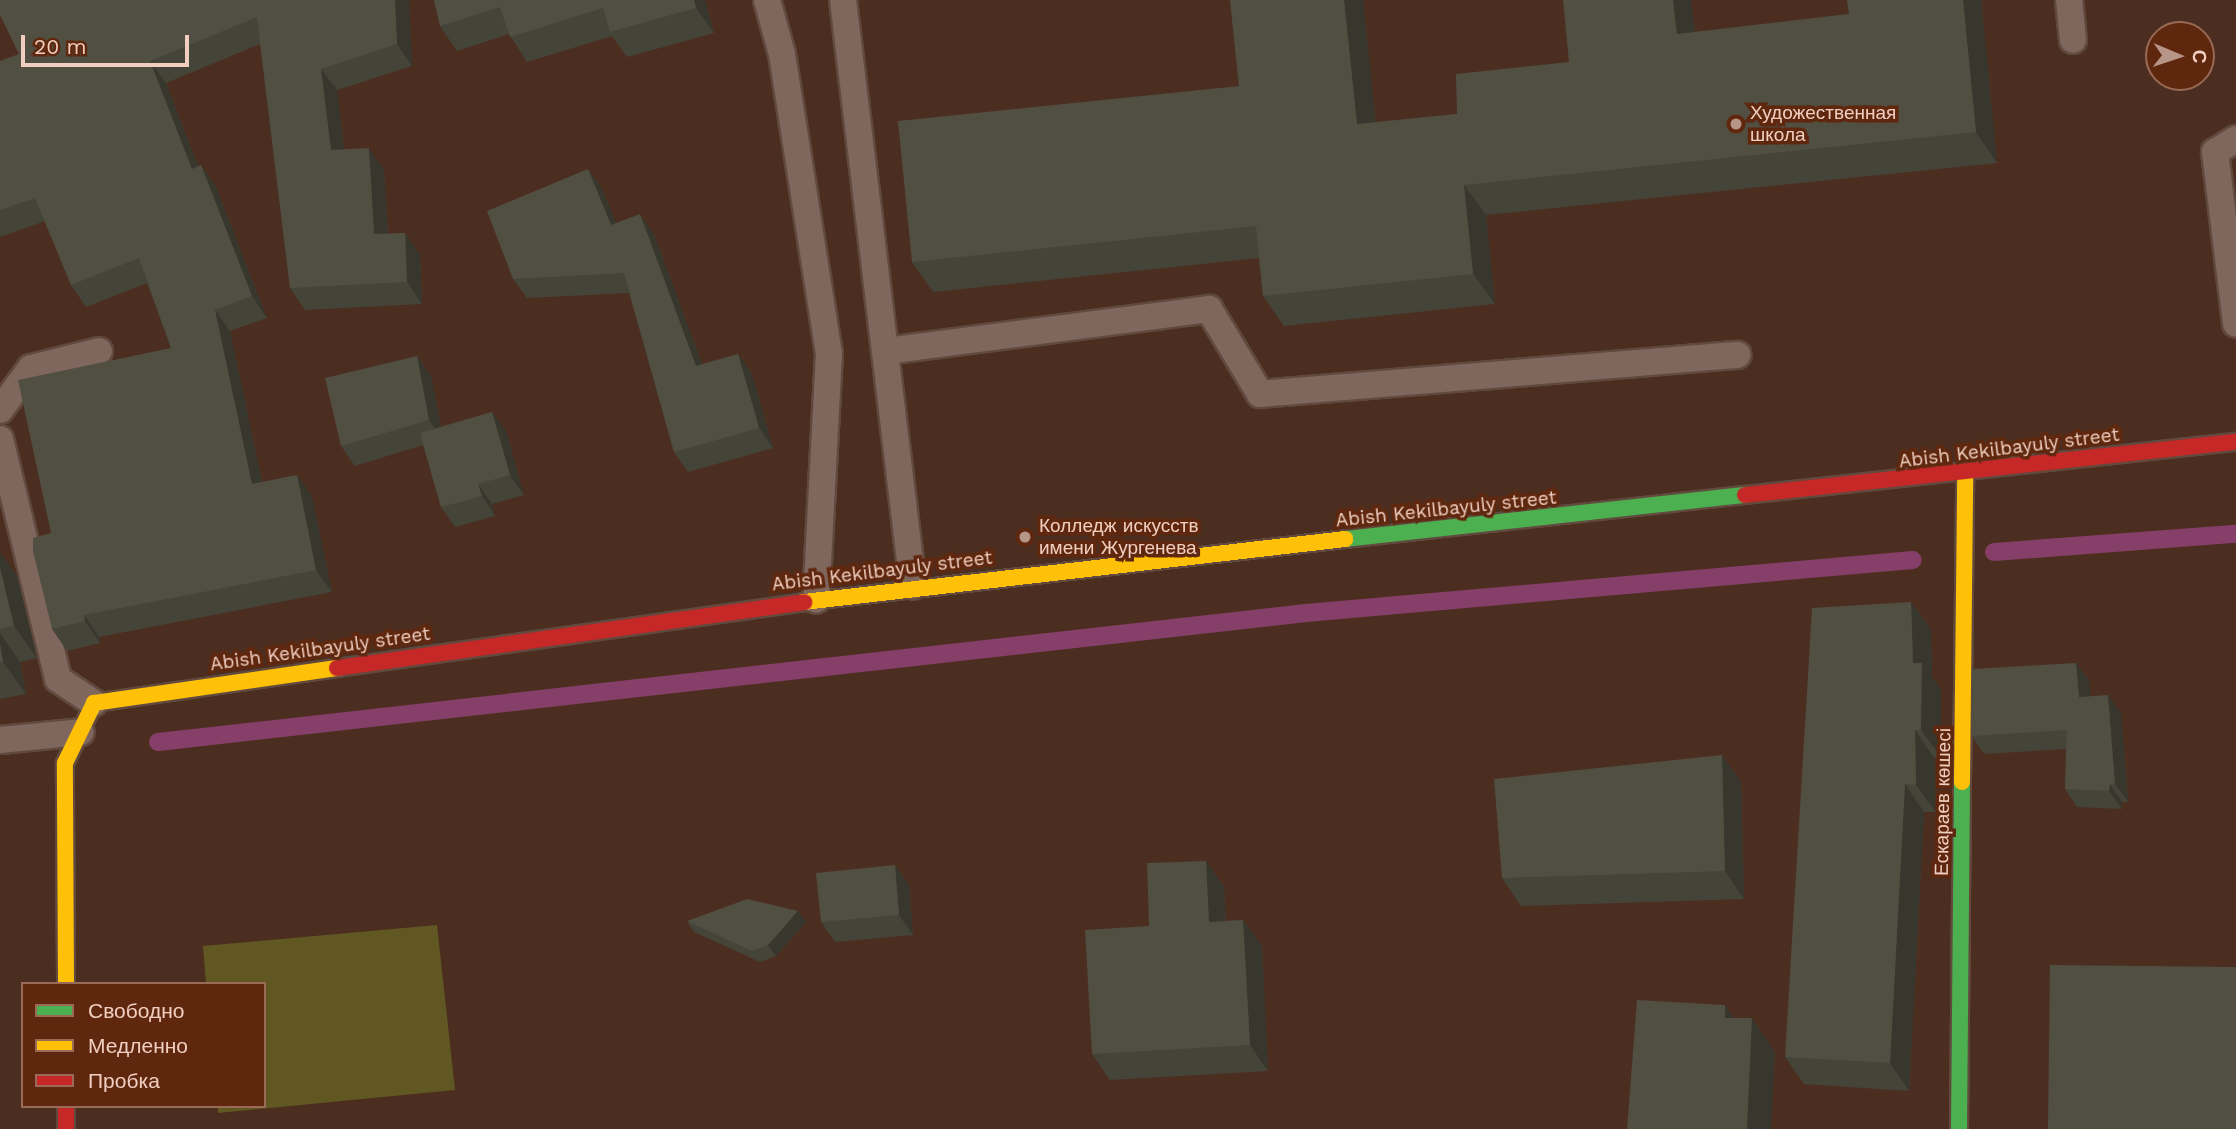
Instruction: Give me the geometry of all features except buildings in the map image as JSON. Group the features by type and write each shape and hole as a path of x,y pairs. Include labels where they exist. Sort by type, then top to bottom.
{"street":[{"name":"Abish Kekilbayuly street","path":"94,703 913,586 1965,475 2236,442"},
{"name":"Ескараев көшесі","path":"1959,1129 1965,475"},
{"path":"66,982 65,763 94,703"},
{"path":"66,1108 66,1129"}],"lane":[{"path":"767,0 782,54 829,353 816,600"},
{"path":"843,0 913,586"},
{"path":"2069,0 2073,40"},
{"path":"2236,139 2215,152 2236,324"},
{"path":"886,351 1209,309 1260,394 1737,355"},
{"path":"0,410 31,368 99,351"},
{"path":"0,439 58,679 94,703"},
{"path":"0,740 80,732"}],"shaded area":[{"path":"437,925 455,1090 218,1113 218,1108 266,1108 266,982 206,982 203,946"}],"waterway":[{"path":"1994,552 2236,534"},
{"path":"158,742 1306,613 1913,560"}],"traffic: fast":[{"path":"1345,539 1745,495"},
{"path":"1959,1129 1962,782"}],"traffic: slow":[{"path":"1962,782 1965,475"},
{"path":"804,602 1345,539"},
{"path":"66,982 65,763 94,703 337,668"}],"traffic: jam":[{"path":"1745,495 2236,442"},
{"path":"337,668 804,602"},
{"path":"66,1108 66,1129"}],"place":[{"name":"Художественная школа","path":"1736,124"},
{"name":"Колледж искусств имени Жургенева","path":"1025,537"}]}
